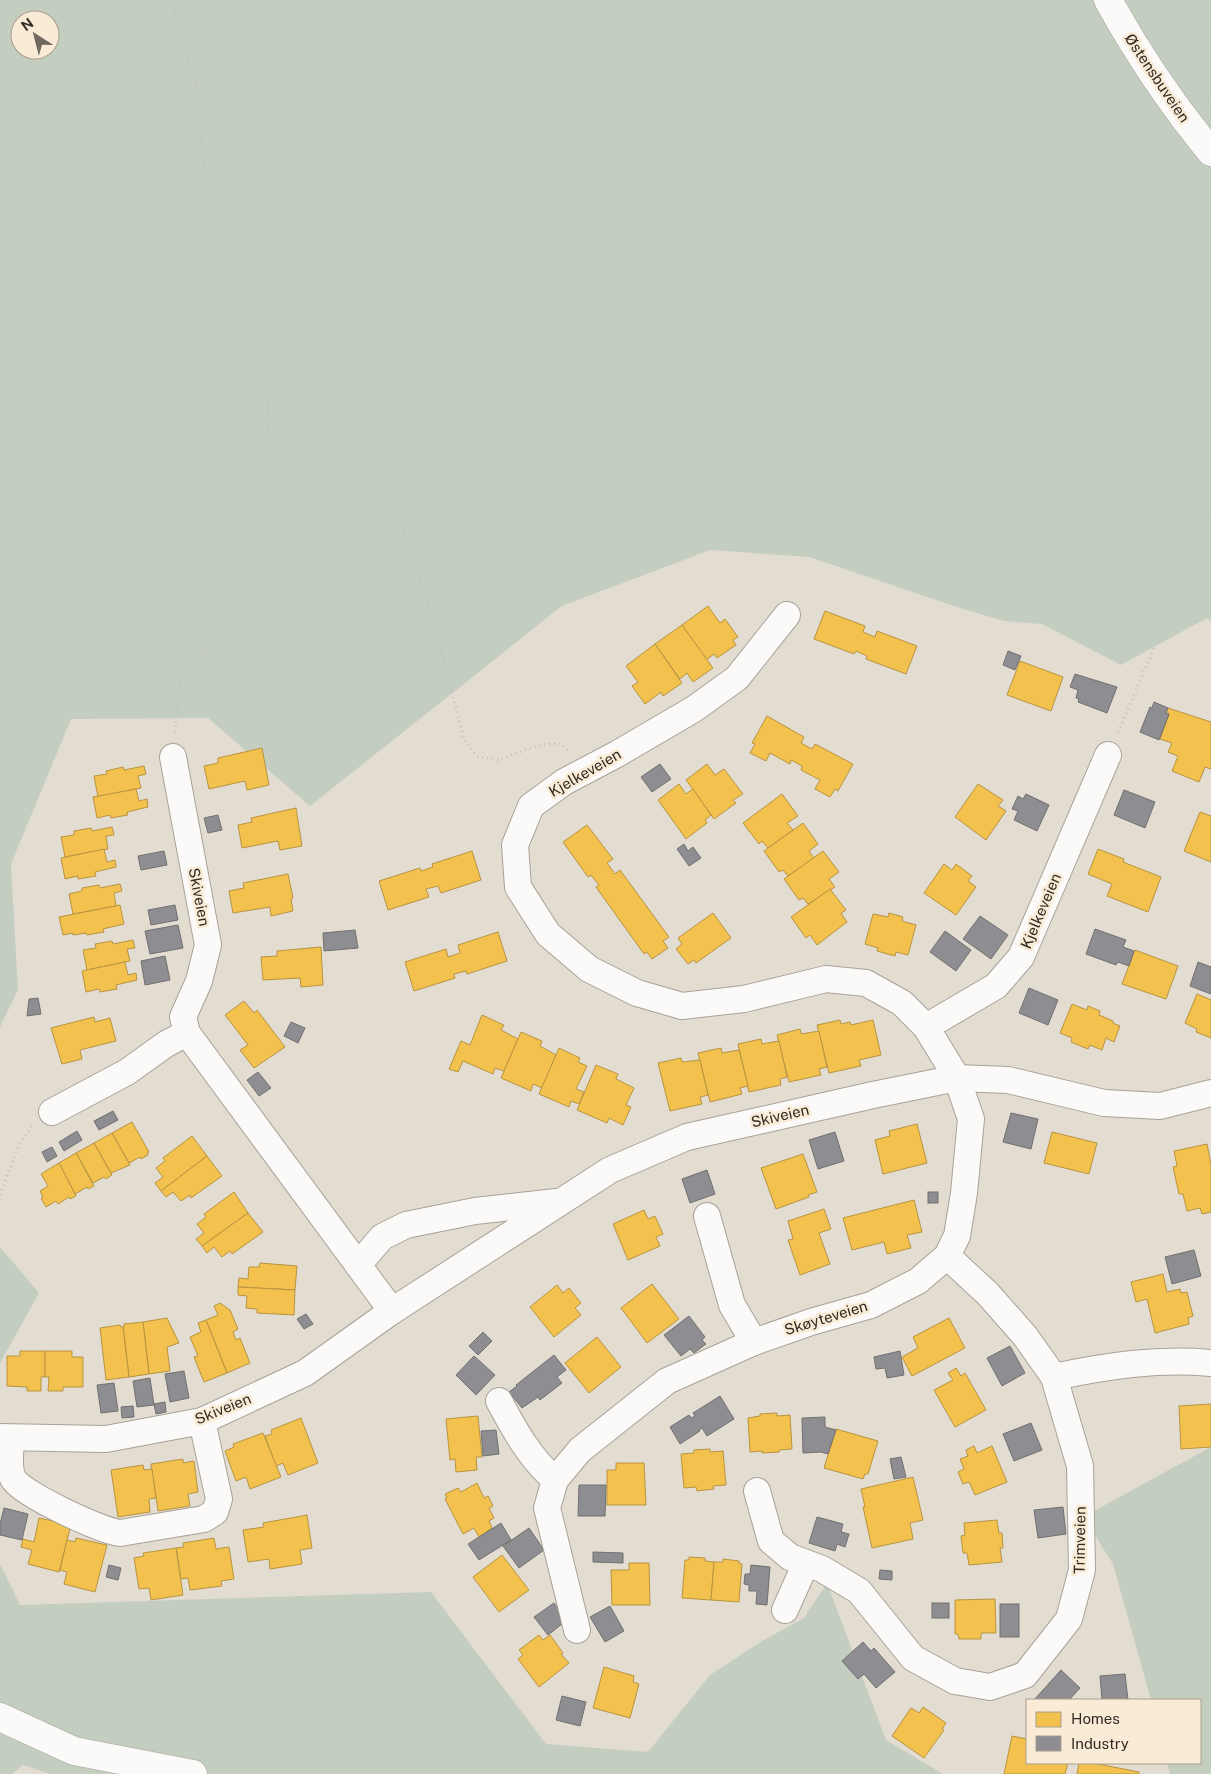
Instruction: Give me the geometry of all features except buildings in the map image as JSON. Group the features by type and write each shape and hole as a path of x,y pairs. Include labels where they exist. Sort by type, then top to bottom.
{"main road":[{"name":"Østensbuveien","path":"1108,0 1139,52 1186,121 1211,152"},
{"path":"0,1717 74,1750 193,1774"}],"street":[{"name":"Kjelkeveien","path":"787,615 737,678 694,709 617,754 564,782 531,806 515,845 518,887 548,934 589,969 637,993 682,1006 744,999 826,979 866,982 902,1003 926,1027 957,1078"},
{"name":"Kjelkeveien","path":"926,1027 996,986 1021,956 1108,755"},
{"name":"Skiveien","path":"173,757 208,945 199,982 183,1016 186,1033"},
{"path":"52,1112 127,1072 166,1044 186,1033 392,1311"},
{"name":"Skiveien","path":"5,1437 106,1439 202,1421 305,1373 392,1311 610,1170 687,1137 957,1078 1008,1080 1104,1103 1160,1106 1211,1093"},
{"name":"Skøyteveien","path":"577,1630 547,1508 556,1480 580,1450 667,1381 754,1342 811,1322 871,1305 918,1281 947,1256 957,1236 963,1202 971,1119 957,1078"},
{"path":"358,1265 382,1236 406,1225 475,1211 560,1202"},
{"path":"707,1216 732,1305 754,1342"},
{"name":"Trimveien","path":"757,1491 771,1540 790,1557 822,1569 859,1590 913,1658 955,1681 990,1687 1025,1675 1069,1619 1082,1570 1080,1466 1054,1377 1025,1336 988,1294 947,1256"},
{"path":"1054,1377 1100,1367 1182,1360 1211,1363"},
{"path":"500,1401 519,1438 540,1467 556,1480"},
{"path":"5,1437 11,1471 15,1480 28,1491 69,1513 120,1533 204,1519 215,1512 219,1499 202,1421"},
{"path":"785,1610 806,1563"}],"path":[{"path":"171,0 196,86 205,178 242,304 270,374 267,438 281,474 306,494 364,487 394,502 432,616 464,739 477,756 498,760 540,745 559,743 571,752 584,771"},
{"path":"252,0 275,31"},
{"path":"196,86 250,64 275,31 348,8 382,10 417,0"},
{"path":"1142,0 1159,31"},
{"path":"1173,53 1211,103"},
{"path":"173,757 182,677 197,655 260,529 281,474"},
{"path":"1108,755 1211,512"},
{"path":"197,655 349,642 432,616"},
{"path":"0,1195 20,1144 34,1124 52,1112"}],"green space":[{"path":"0,0 1211,0 1211,622 1207,618 1121,665 1042,624 1004,621 809,557 710,550 562,606 310,806 208,718 71,719 11,864 18,990 0,1027"},
{"path":"0,1247 39,1293 0,1363"},
{"path":"1211,1447 1211,1774 1170,1774 1167,1764 1201,1764 1201,1699 1151,1699 1113,1564 1086,1521 1094,1511"},
{"path":"0,1564 20,1605 431,1592 546,1744 648,1752 710,1675 762,1641 804,1618 827,1583 886,1740 943,1774 50,1774 23,1765 12,1774 0,1774"}]}
